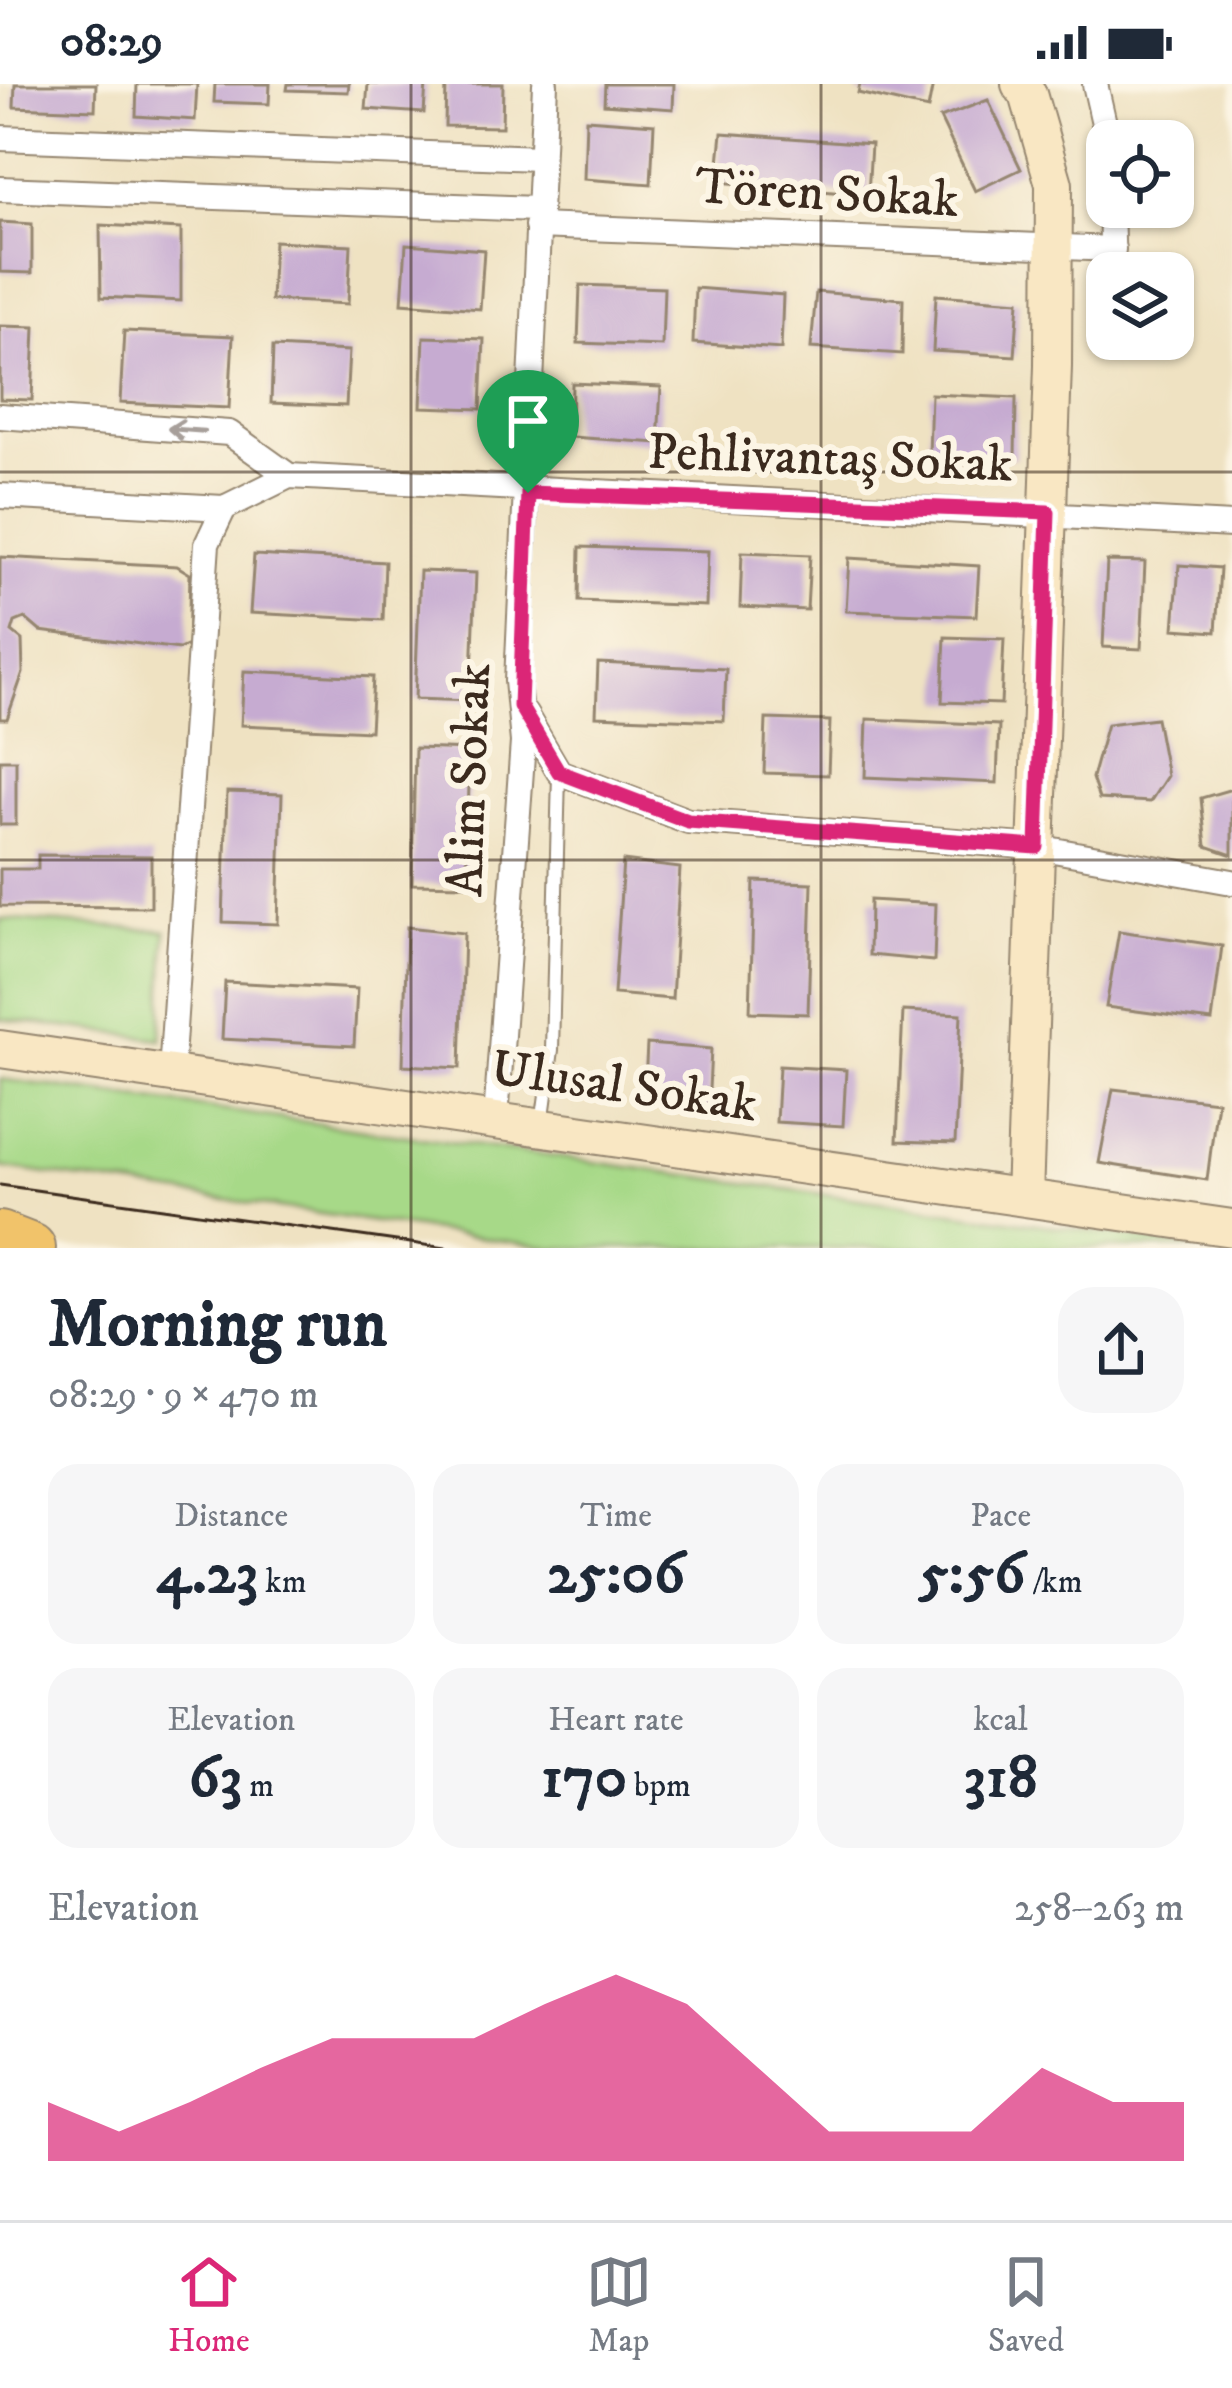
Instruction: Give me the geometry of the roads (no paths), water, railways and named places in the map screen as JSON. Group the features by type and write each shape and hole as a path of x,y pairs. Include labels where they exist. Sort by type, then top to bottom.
{"highway":[{"path":"0,1236 32,1248"}],"street":[{"name":"Alim Sokak","path":"496,1120 523,742 520,706 545,84"},
{"path":"1020,84 1028,94 1054,184 1048,512 1024,1197"},
{"path":"1096,84 1104,120"},
{"path":"0,138 539,158"},
{"name":"Tören Sokak","path":"0,189 537,217 1053,249 1086,256"},
{"path":"0,416 230,433 289,476 224,508 0,496"},
{"name":"Pehlivantaş Sokak","path":"289,476 528,493 1048,512 1094,522 1232,525"},
{"path":"171,1073 208,544 224,508"},
{"path":"520,706 559,772 688,821 1037,847 1232,882"},
{"name":"Ulusal Sokak","path":"0,1049 1232,1228"}],"lane":[{"path":"542,1126 553,1050 559,772"}],"tram line":[{"path":"0,1185 446,1248"}]}
